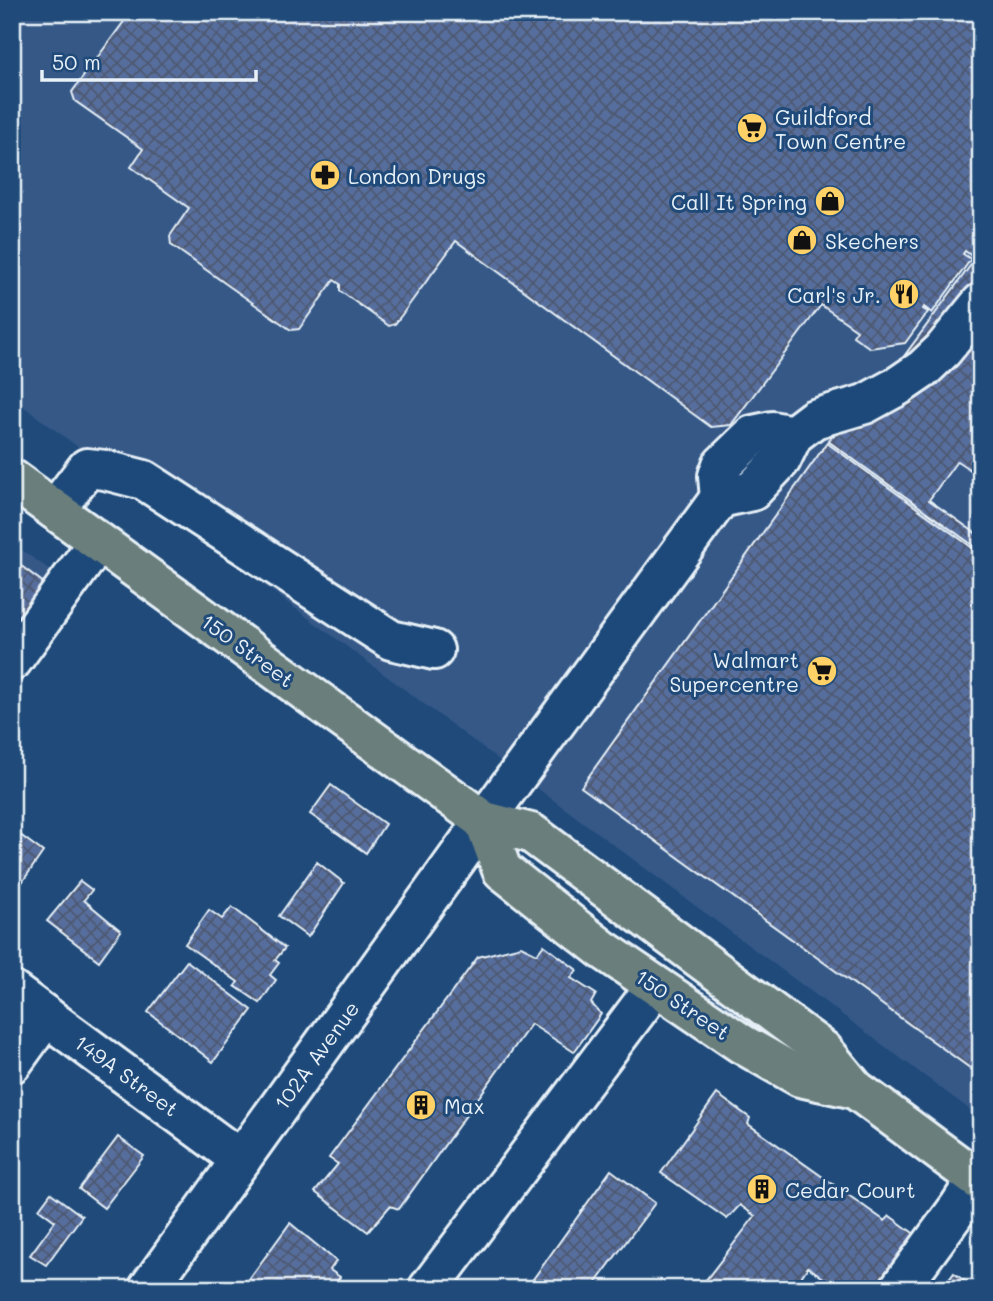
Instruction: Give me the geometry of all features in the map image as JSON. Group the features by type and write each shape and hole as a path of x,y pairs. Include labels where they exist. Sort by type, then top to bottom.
{"main road":[{"name":"150 Street","path":"12,480 484,821 531,833 824,1050 855,1089 979,1180"},
{"name":"150 Street","path":"484,821 502,870 602,949 742,1044 800,1077 855,1089"}],"street":[{"name":"102A Avenue","path":"148,1289 720,498 718,476 722,465 753,435 772,431 793,435 814,419 865,404 911,378 943,350 981,303"},
{"path":"55,510 87,468 144,481 391,640 434,650"},
{"path":"12,662 98,541"},
{"path":"428,1289 655,987"},
{"name":"149A Street","path":"12,991 241,1160"},
{"path":"12,1063 46,1016"},
{"path":"899,1289 979,1180"}],"shaded area":[{"path":"12,12 981,12 981,1118 12,398"},
{"path":"12,543 74,587 12,671"}],"building":[{"path":"131,12 981,12 981,229 976,235 981,238 981,246 973,257 965,251 963,254 971,259 932,313 924,307 928,312 905,343 870,348 853,336 857,330 821,305 731,425 711,427 456,241 395,324 389,326 340,291 340,284 334,280 299,329 291,330 171,245 170,236 189,208 131,167 143,149 75,101 72,92"},
{"path":"981,251 981,477 957,461 929,500 981,537 981,551 828,441 899,363"},
{"name":"Walmart Supercentre","path":"827,443 981,554 981,1076 581,787"},
{"path":"12,559 53,590 12,639"},
{"path":"331,785 385,824 366,853 310,814"},
{"path":"15,831 43,852 14,894 12,835"},
{"path":"317,862 344,883 308,937 279,916"},
{"path":"80,881 92,890 84,900 121,931 99,961 47,921"},
{"path":"232,907 285,948 275,960 279,963 270,975 276,980 260,1003 235,986 238,982 185,944 209,910 222,919"},
{"name":"Max","path":"544,945 577,970 571,978 596,994 591,1003 601,1014 574,1052 531,1024 399,1209 390,1206 368,1232 315,1192 338,1164 329,1158 478,957 521,946 537,954"},
{"path":"187,961 252,1010 213,1062 148,1012"},
{"name":"Cedar Court","path":"717,1094 750,1118 748,1124 885,1221 890,1216 924,1241 890,1289 835,1289 836,1287 808,1267 799,1280 810,1289 699,1289 755,1216 740,1205 727,1219 661,1173"},
{"path":"118,1137 144,1156 104,1208 79,1189"},
{"path":"611,1170 655,1203 591,1289 526,1289"},
{"path":"51,1193 82,1216 46,1265 30,1255 55,1221 39,1209"},
{"path":"290,1223 336,1261 330,1270 340,1277 332,1289 262,1289 249,1279"},
{"path":"954,1273 975,1289 942,1289"}],"place":[{"name":"Guildford Town Centre","path":"752,128"},
{"name":"London Drugs","path":"325,175"},
{"name":"Call It Spring","path":"830,201"},
{"name":"Skechers","path":"802,240"},
{"name":"Carl's Jr.","path":"904,294"},
{"name":"Walmart Supercentre","path":"822,671"},
{"name":"Max","path":"421,1105"},
{"name":"Cedar Court","path":"762,1189"}]}
